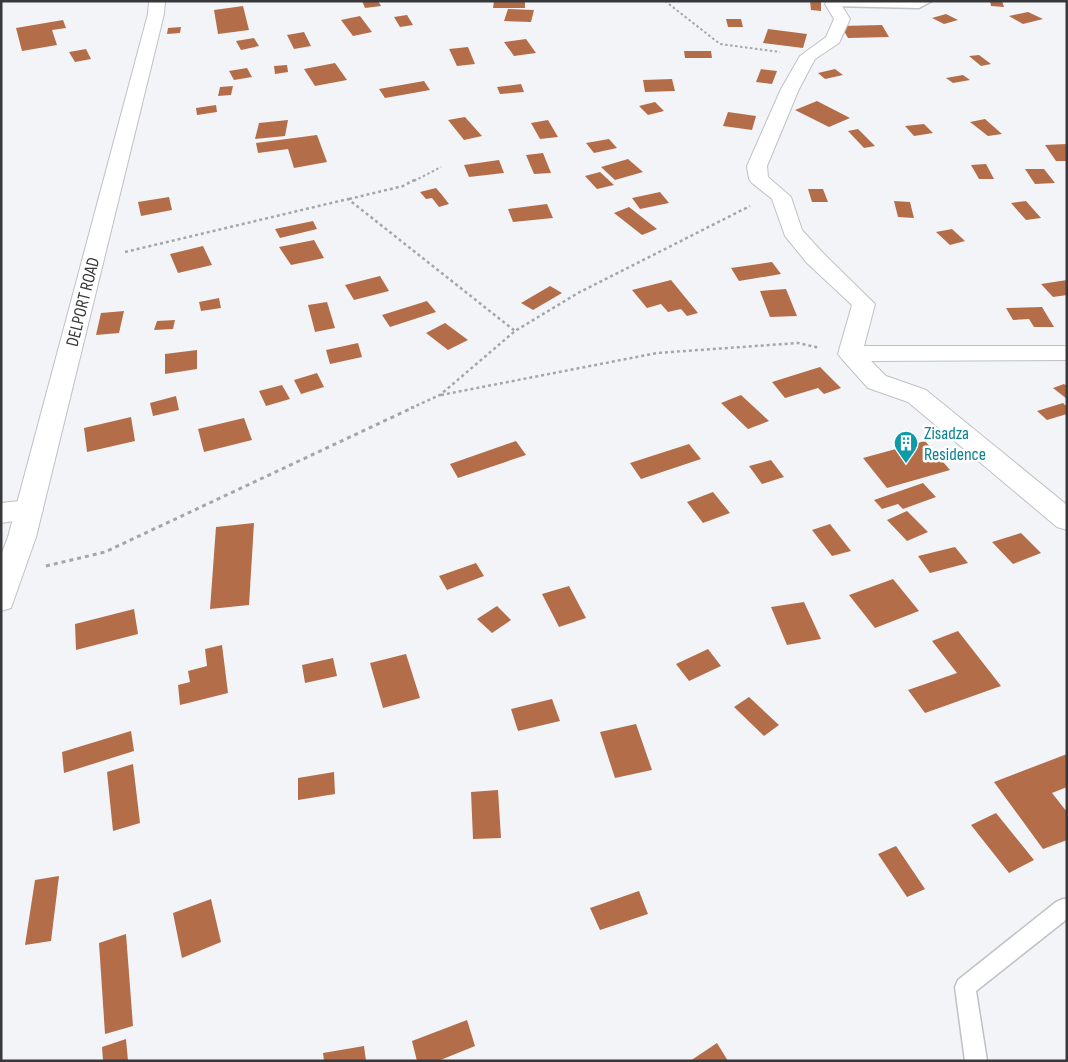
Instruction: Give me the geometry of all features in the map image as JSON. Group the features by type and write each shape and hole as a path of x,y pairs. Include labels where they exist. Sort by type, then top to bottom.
{"street":[{"name":"DELPORT ROAD","path":"1,600 8,574 22,537 156,14 157,1"},
{"path":"833,4 842,19 833,40 808,56 790,89 757,166 759,179 781,197 792,232 815,258 864,304 850,354"},
{"path":"850,354 1067,353"},
{"path":"850,354 877,382 916,396 1067,520"},
{"path":"1,513 29,510"}],"lane":[{"path":"833,4 919,5 928,1"},
{"path":"976,1061 965,987 1063,909 1067,909"}],"path":[{"path":"665,1 720,44 808,56"},
{"path":"94,259 403,186 442,167"},
{"path":"440,395 515,331 578,293 749,208 760,195 759,179"},
{"path":"348,199 515,331"},
{"path":"8,574 105,552 440,395 657,353 798,343 850,354"}],"building":[{"path":"362,1 378,1 381,6 365,8"},
{"path":"494,1 525,1 525,8 493,8"},
{"path":"810,1 821,2 821,11 811,10"},
{"path":"990,1 1002,1 1004,7 991,6"},
{"path":"243,6 249,30 218,34 214,10"},
{"path":"508,9 534,10 531,22 504,21"},
{"path":"1028,12 1043,19 1023,24 1009,16"},
{"path":"946,14 958,20 944,24 932,18"},
{"path":"407,15 413,25 400,27 394,17"},
{"path":"360,16 372,32 353,36 341,20"},
{"path":"726,19 741,19 743,27 728,27"},
{"path":"63,20 66,28 52,30 57,45 22,51 16,28"},
{"path":"882,25 889,37 848,38 841,26"},
{"path":"181,27 180,33 167,34 168,28"},
{"path":"768,29 807,34 803,48 763,43"},
{"path":"304,32 311,46 294,49 287,35"},
{"path":"254,38 259,46 241,50 236,41"},
{"path":"526,39 536,53 514,56 504,42"},
{"path":"468,47 475,64 457,66 449,49"},
{"path":"86,49 91,59 75,62 69,52"},
{"path":"684,51 711,51 712,58 685,58"},
{"path":"979,55 991,64 981,66 969,56"},
{"path":"335,63 347,80 315,86 304,69"},
{"path":"287,65 288,72 275,74 274,66"},
{"path":"247,68 252,77 234,80 229,71"},
{"path":"761,69 777,71 772,84 756,82"},
{"path":"835,69 843,75 825,79 818,73"},
{"path":"963,75 970,80 953,83 946,78"},
{"path":"672,79 675,91 645,92 643,80"},
{"path":"424,81 430,90 385,98 379,89"},
{"path":"521,84 524,92 500,94 497,87"},
{"path":"233,86 231,95 218,96 220,87"},
{"path":"817,101 850,118 829,127 795,110"},
{"path":"655,102 664,111 648,115 639,106"},
{"path":"216,105 217,112 197,115 196,108"},
{"path":"728,112 756,116 752,130 723,126"},
{"path":"465,117 482,136 464,140 448,120"},
{"path":"985,119 1002,134 988,136 970,122"},
{"path":"288,120 285,136 255,139 259,123"},
{"path":"548,120 558,137 540,139 531,123"},
{"path":"924,124 933,133 914,136 905,126"},
{"path":"858,129 875,146 864,148 848,131"},
{"path":"317,135 327,162 294,168 288,149 258,153 256,143"},
{"path":"609,139 617,148 594,153 586,143"},
{"path":"1067,144 1067,161 1056,161 1045,145"},
{"path":"543,153 551,173 534,174 526,155"},
{"path":"628,159 643,172 615,180 601,167"},
{"path":"499,160 504,173 469,177 464,165"},
{"path":"986,164 994,179 979,179 971,165"},
{"path":"1025,169 1044,169 1055,183 1035,184"},
{"path":"600,172 614,185 597,189 585,176"},
{"path":"436,188 449,204 439,207 432,198 426,199 420,192"},
{"path":"808,189 823,189 828,202 812,202"},
{"path":"660,192 669,203 640,209 632,198"},
{"path":"169,197 172,210 141,216 138,202"},
{"path":"894,201 910,202 914,218 898,217"},
{"path":"1026,201 1041,218 1026,220 1011,203"},
{"path":"547,204 553,218 513,222 508,209"},
{"path":"629,207 657,229 642,235 614,213"},
{"path":"313,221 317,229 280,238 275,229"},
{"path":"952,229 965,241 950,245 936,232"},
{"path":"314,240 324,258 291,265 279,247"},
{"path":"203,246 212,265 178,273 170,254"},
{"path":"772,262 781,274 739,281 731,268"},
{"path":"380,276 389,291 354,300 345,285"},
{"path":"671,280 698,313 687,316 681,309 668,312 661,304 647,308 632,290"},
{"path":"1067,280 1067,295 1053,297 1041,284"},
{"path":"550,286 562,293 533,310 521,303"},
{"path":"786,289 797,316 770,317 760,291"},
{"path":"219,298 221,308 201,311 199,302"},
{"path":"427,301 436,312 390,327 382,315"},
{"path":"327,302 335,328 315,332 308,305"},
{"path":"1042,307 1054,327 1034,327 1029,319 1013,320 1006,308"},
{"path":"124,311 119,333 96,335 101,313"},
{"path":"175,320 173,329 154,330 157,321"},
{"path":"445,323 468,340 448,350 426,333"},
{"path":"358,343 362,357 330,364 326,350"},
{"path":"197,350 197,369 165,374 165,354"},
{"path":"820,367 841,388 824,394 818,388 785,398 772,382"},
{"path":"317,373 324,387 301,394 294,380"},
{"path":"1064,384 1067,386 1067,399 1053,388"},
{"path":"282,385 290,399 266,406 259,391"},
{"path":"741,395 769,421 748,429 721,403"},
{"path":"176,396 179,410 153,416 150,403"},
{"path":"1063,403 1067,407 1067,414 1047,420 1037,411"},
{"path":"131,417 135,441 87,452 84,428"},
{"path":"244,418 252,440 204,452 198,429"},
{"path":"516,441 526,455 458,478 450,464"},
{"name":"Zisadza Residence","path":"925,441 950,470 887,488 863,458"},
{"path":"689,444 701,459 641,479 630,463"},
{"path":"771,460 784,477 762,484 749,466"},
{"path":"923,483 936,497 903,509 898,504 882,509 874,500"},
{"path":"713,492 730,513 703,523 687,502"},
{"path":"907,511 928,532 907,541 887,520"},
{"path":"254,523 249,605 210,609 216,527"},
{"path":"830,524 851,551 832,556 812,530"},
{"path":"1021,533 1041,553 1013,564 992,542"},
{"path":"955,547 968,563 930,573 918,556"},
{"path":"476,563 484,576 447,590 439,576"},
{"path":"893,579 919,611 875,628 849,595"},
{"path":"569,586 586,618 559,627 542,594"},
{"path":"804,602 821,639 787,645 771,607"},
{"path":"497,606 511,620 492,633 477,619"},
{"path":"134,609 138,634 76,650 75,624"},
{"path":"958,631 1001,686 925,713 908,690 957,673 932,641"},
{"path":"222,645 228,693 180,705 178,685 190,682 188,671 207,666 205,649"},
{"path":"708,649 721,666 689,681 676,664"},
{"path":"406,654 420,698 383,708 370,663"},
{"path":"333,658 337,676 305,683 302,665"},
{"path":"749,697 779,725 764,736 734,707"},
{"path":"552,699 560,721 518,731 511,709"},
{"path":"636,724 652,770 615,778 600,732"},
{"path":"131,731 134,751 64,773 62,752"},
{"path":"1067,754 1067,787 1052,793 1067,812 1067,840 1043,849 994,782"},
{"path":"133,764 140,823 113,831 107,772"},
{"path":"334,772 335,794 298,800 298,778"},
{"path":"498,790 501,838 473,839 471,792"},
{"path":"996,813 1034,860 1009,873 971,825"},
{"path":"896,846 925,889 907,897 878,854"},
{"path":"59,876 51,941 25,945 35,880"},
{"path":"639,891 648,914 600,930 590,908"},
{"path":"211,899 221,942 182,958 173,913"},
{"path":"126,934 133,1026 105,1034 99,943"},
{"path":"467,1020 475,1046 438,1061 417,1061 412,1041"},
{"path":"126,1039 128,1061 103,1061 102,1047"},
{"path":"717,1043 728,1061 690,1061"},
{"path":"364,1046 366,1061 324,1061 323,1053"}],"place":[{"name":"Zisadza Residence","path":"906,464"}]}
